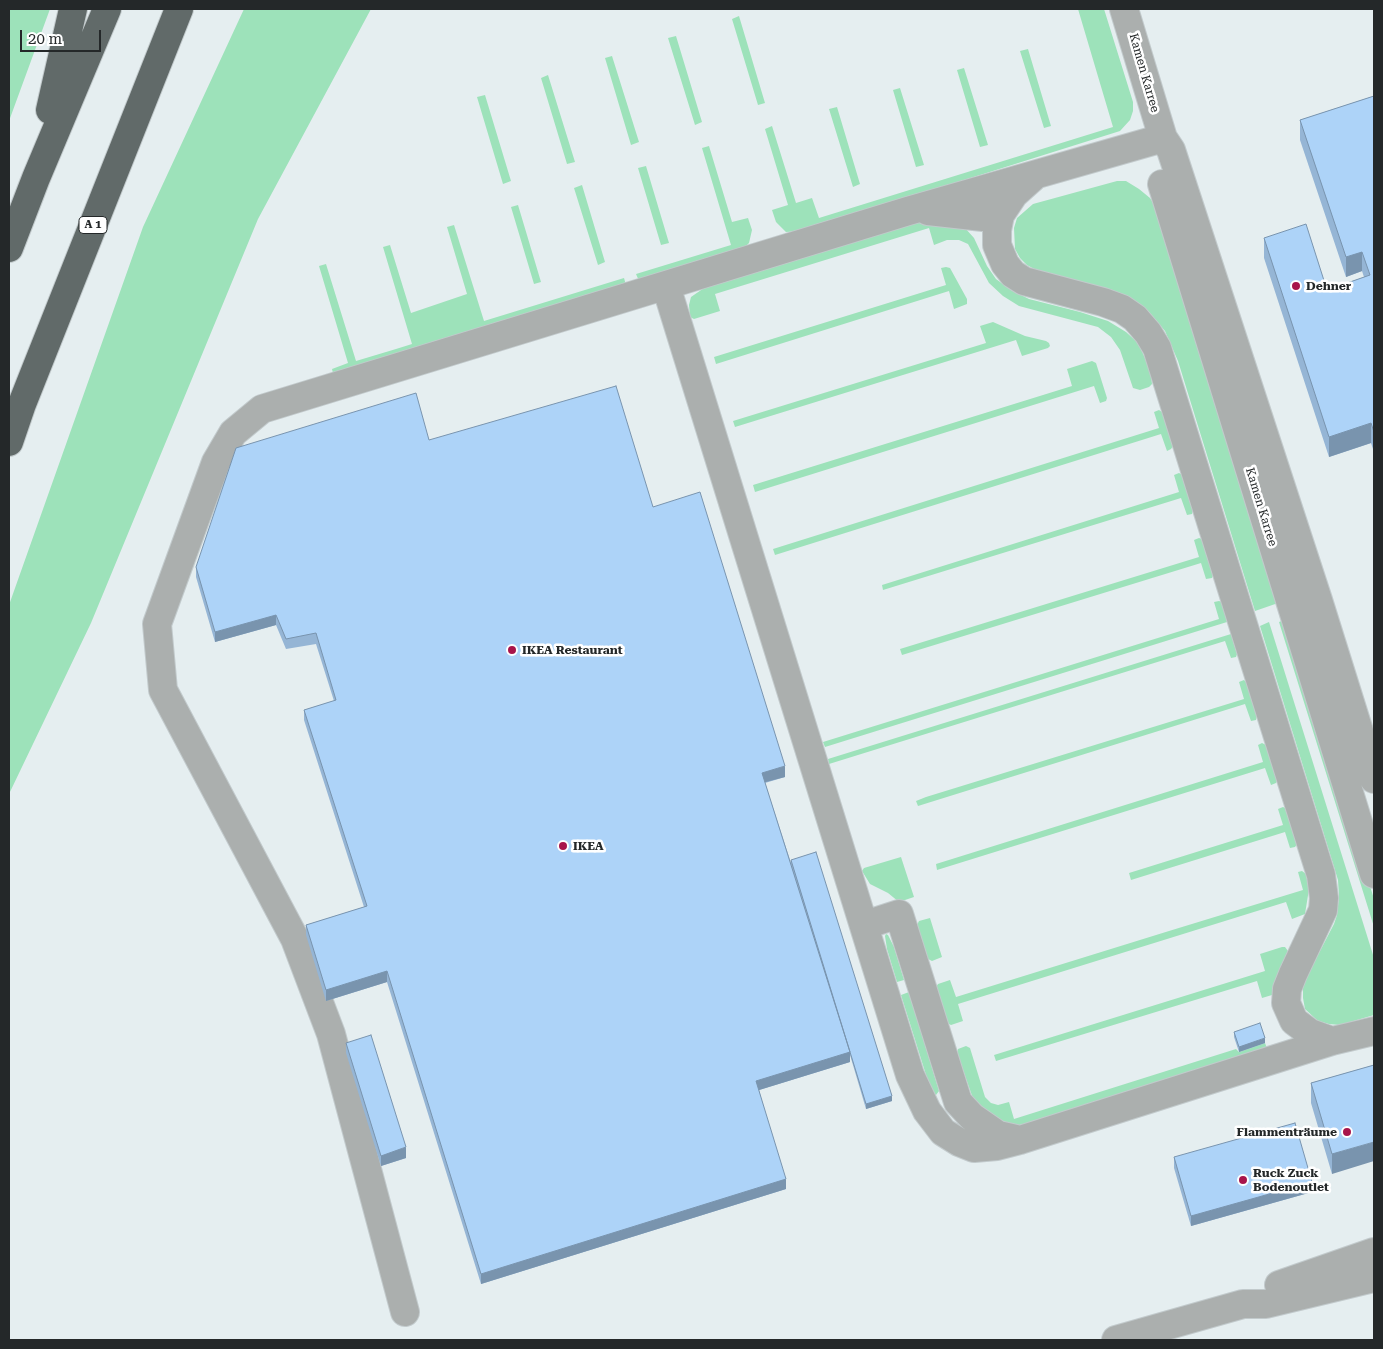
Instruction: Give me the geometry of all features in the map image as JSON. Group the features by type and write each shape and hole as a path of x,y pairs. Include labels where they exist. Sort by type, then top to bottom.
{"highway":[{"path":"36,178 73,9"},
{"path":"9,248 106,9"},
{"name":"A 1","path":"9,442 22,404 179,9"}],"street":[{"name":"Kamen Karree","path":"1124,9 1163,138 1171,150 1373,773"},
{"name":"Kamen Karree","path":"1163,138 1161,179 1374,874"},
{"path":"405,1312 331,1034 295,939 163,690 157,624 216,462 233,433 262,410 915,210 1163,138"},
{"path":"1035,175 1014,194 1000,215 997,245 1005,264 1013,274 1024,281 1103,302 1122,309 1135,318 1148,333 1157,348 1321,875 1324,898 1323,910 1287,989 1286,1004 1294,1021 1310,1033 1332,1041"},
{"path":"915,210 983,217 1000,215"},
{"path":"666,286 910,1075 927,1111 943,1132 959,1142 974,1148 997,1146 1332,1041 1374,1031"},
{"path":"1345,778 1373,773"},
{"path":"865,926 899,914 958,1102 972,1117 998,1135 1020,1140"},
{"path":"1243,1304 1263,1290 1374,1252"},
{"path":"1116,1340 1243,1304 1266,1304 1374,1278"}],"green space":[{"path":"9,9 50,9 9,121"},
{"path":"244,9 371,9 258,219 91,623 9,794 9,605 143,227"},
{"path":"1078,9 1104,9 1133,102 1130,120 1120,131 802,231 786,232 776,222 772,210 788,205 765,129 772,126 796,203 812,198 819,218 1113,127"},
{"path":"739,16 765,103 758,105 732,19"},
{"path":"676,36 702,122 695,125 668,38"},
{"path":"1028,49 1051,126 1044,128 1020,51"},
{"path":"612,56 639,142 631,145 605,58"},
{"path":"964,68 988,145 980,147 957,70"},
{"path":"548,75 575,162 567,164 541,78"},
{"path":"900,88 924,165 916,167 893,90"},
{"path":"485,95 511,181 503,184 477,97"},
{"path":"837,107 860,184 853,187 829,109"},
{"path":"709,146 732,222 748,218 752,230 749,243 745,247 639,281 636,274 731,245 702,148"},
{"path":"646,166 669,243 661,245 638,168"},
{"path":"1117,181 1126,181 1139,189 1150,198 1159,212 1281,602 1255,611 1178,361 1165,331 1149,312 1133,301 1116,292 1036,270 1020,258 1015,249 1014,228 1017,218 1033,204"},
{"path":"582,185 605,262 598,265 574,188"},
{"path":"518,205 541,282 534,284 511,207"},
{"path":"921,221 965,228 974,238 987,266 996,279 1011,290 1029,299 1108,321 1126,332 1138,343 1151,375 1152,384 1140,390 1133,388 1120,350 1111,337 1098,327 1019,306 1003,296 989,283 968,244 959,240 947,240 934,245 929,228 715,294 720,311 694,319 690,317 689,305 691,297 704,288"},
{"path":"454,225 484,321 624,278 626,285 333,373 332,369 348,363 319,266 326,264 356,361 396,349 412,344 383,247 390,245 411,313 467,294 447,227"},
{"path":"941,268 950,268 967,299 967,304 954,309 949,291 716,364 714,357 946,285"},
{"path":"993,322 1025,336 1046,341 1050,346 1022,356 1016,340 735,427 733,421 986,343 980,326"},
{"path":"1092,361 1096,363 1107,398 1106,401 1100,403 1094,386 755,492 753,485 1072,386 1067,369"},
{"path":"1159,410 1162,412 1173,446 1167,451 1161,434 775,555 773,549 1159,428 1154,412"},
{"path":"1179,473 1183,475 1193,510 1192,514 1187,515 1181,498 883,590 882,585 1179,492 1174,475"},
{"path":"1202,539 1213,575 1212,578 1206,579 1201,563 902,655 900,649 1199,557 1194,540"},
{"path":"1214,602 1222,602 1227,622 825,747 823,742 1219,619"},
{"path":"1287,619 1374,899 1374,927 1279,622"},
{"path":"1269,622 1374,958 1374,1015 1340,1025 1318,1021 1305,1009 1303,998 1303,988 1307,976 1337,915 1338,880 1260,626"},
{"path":"1231,634 1237,654 1236,657 1231,658 1225,641 829,764 828,759"},
{"path":"1244,680 1257,716 1256,720 1251,721 1245,704 918,806 916,801 1244,699 1239,682"},
{"path":"1262,743 1266,745 1277,781 1271,785 1265,768 937,870 936,864 1263,762 1258,745"},
{"path":"1285,808 1297,844 1295,847 1290,848 1285,832 1131,880 1129,873 1283,825 1278,809"},
{"path":"901,857 914,897 899,902 888,893 870,884 862,871 864,868"},
{"path":"1302,871 1306,874 1309,889 1305,914 1292,919 1286,902 958,1004 963,1021 951,1025 947,1023 936,987 938,984 950,980 956,997 1303,890 1298,872"},
{"path":"930,918 942,957 932,961 928,959 917,925 919,921"},
{"path":"886,934 894,947 904,980 897,982 887,949"},
{"path":"1285,947 1288,951 1275,981 1272,995 1262,998 1257,981 996,1061 994,1055 1265,971 1260,954"},
{"path":"909,992 939,1091 936,1095 932,1094 901,995"},
{"path":"1265,1043 1267,1048 1020,1125 1009,1126 976,1107 957,1053 958,1049 966,1046 970,1048 985,1097 991,1103 998,1105 1009,1102 1014,1119 1236,1049 1239,1052"}],"building":[{"name":"Dehner","path":"1374,96 1374,432 1371,423 1329,437 1264,238 1306,224 1327,290 1370,275 1362,252 1346,257 1300,120"},
{"name":"IKEA","path":"616,386 653,507 700,492 785,766 762,773 850,1052 756,1081 786,1179 481,1274 387,971 326,990 306,925 367,906 304,710 336,700 316,633 286,639 276,615 215,632 196,567 236,448 416,393 429,440"},
{"path":"816,852 892,1096 866,1104 791,860"},
{"path":"1260,1023 1265,1038 1239,1047 1234,1032"},
{"path":"371,1035 406,1147 381,1156 346,1043"},
{"name":"Flammenträume","path":"1374,1065 1374,1142 1332,1154 1311,1083"},
{"name":"Ruck Zuck Bodenoutlet","path":"1295,1123 1312,1182 1191,1216 1174,1157"}],"place":[{"name":"Dehner","path":"1296,286"},
{"name":"IKEA Restaurant","path":"512,650"},
{"name":"IKEA","path":"563,846"},
{"name":"Flammenträume","path":"1347,1132"},
{"name":"Ruck Zuck Bodenoutlet","path":"1243,1180"}]}
